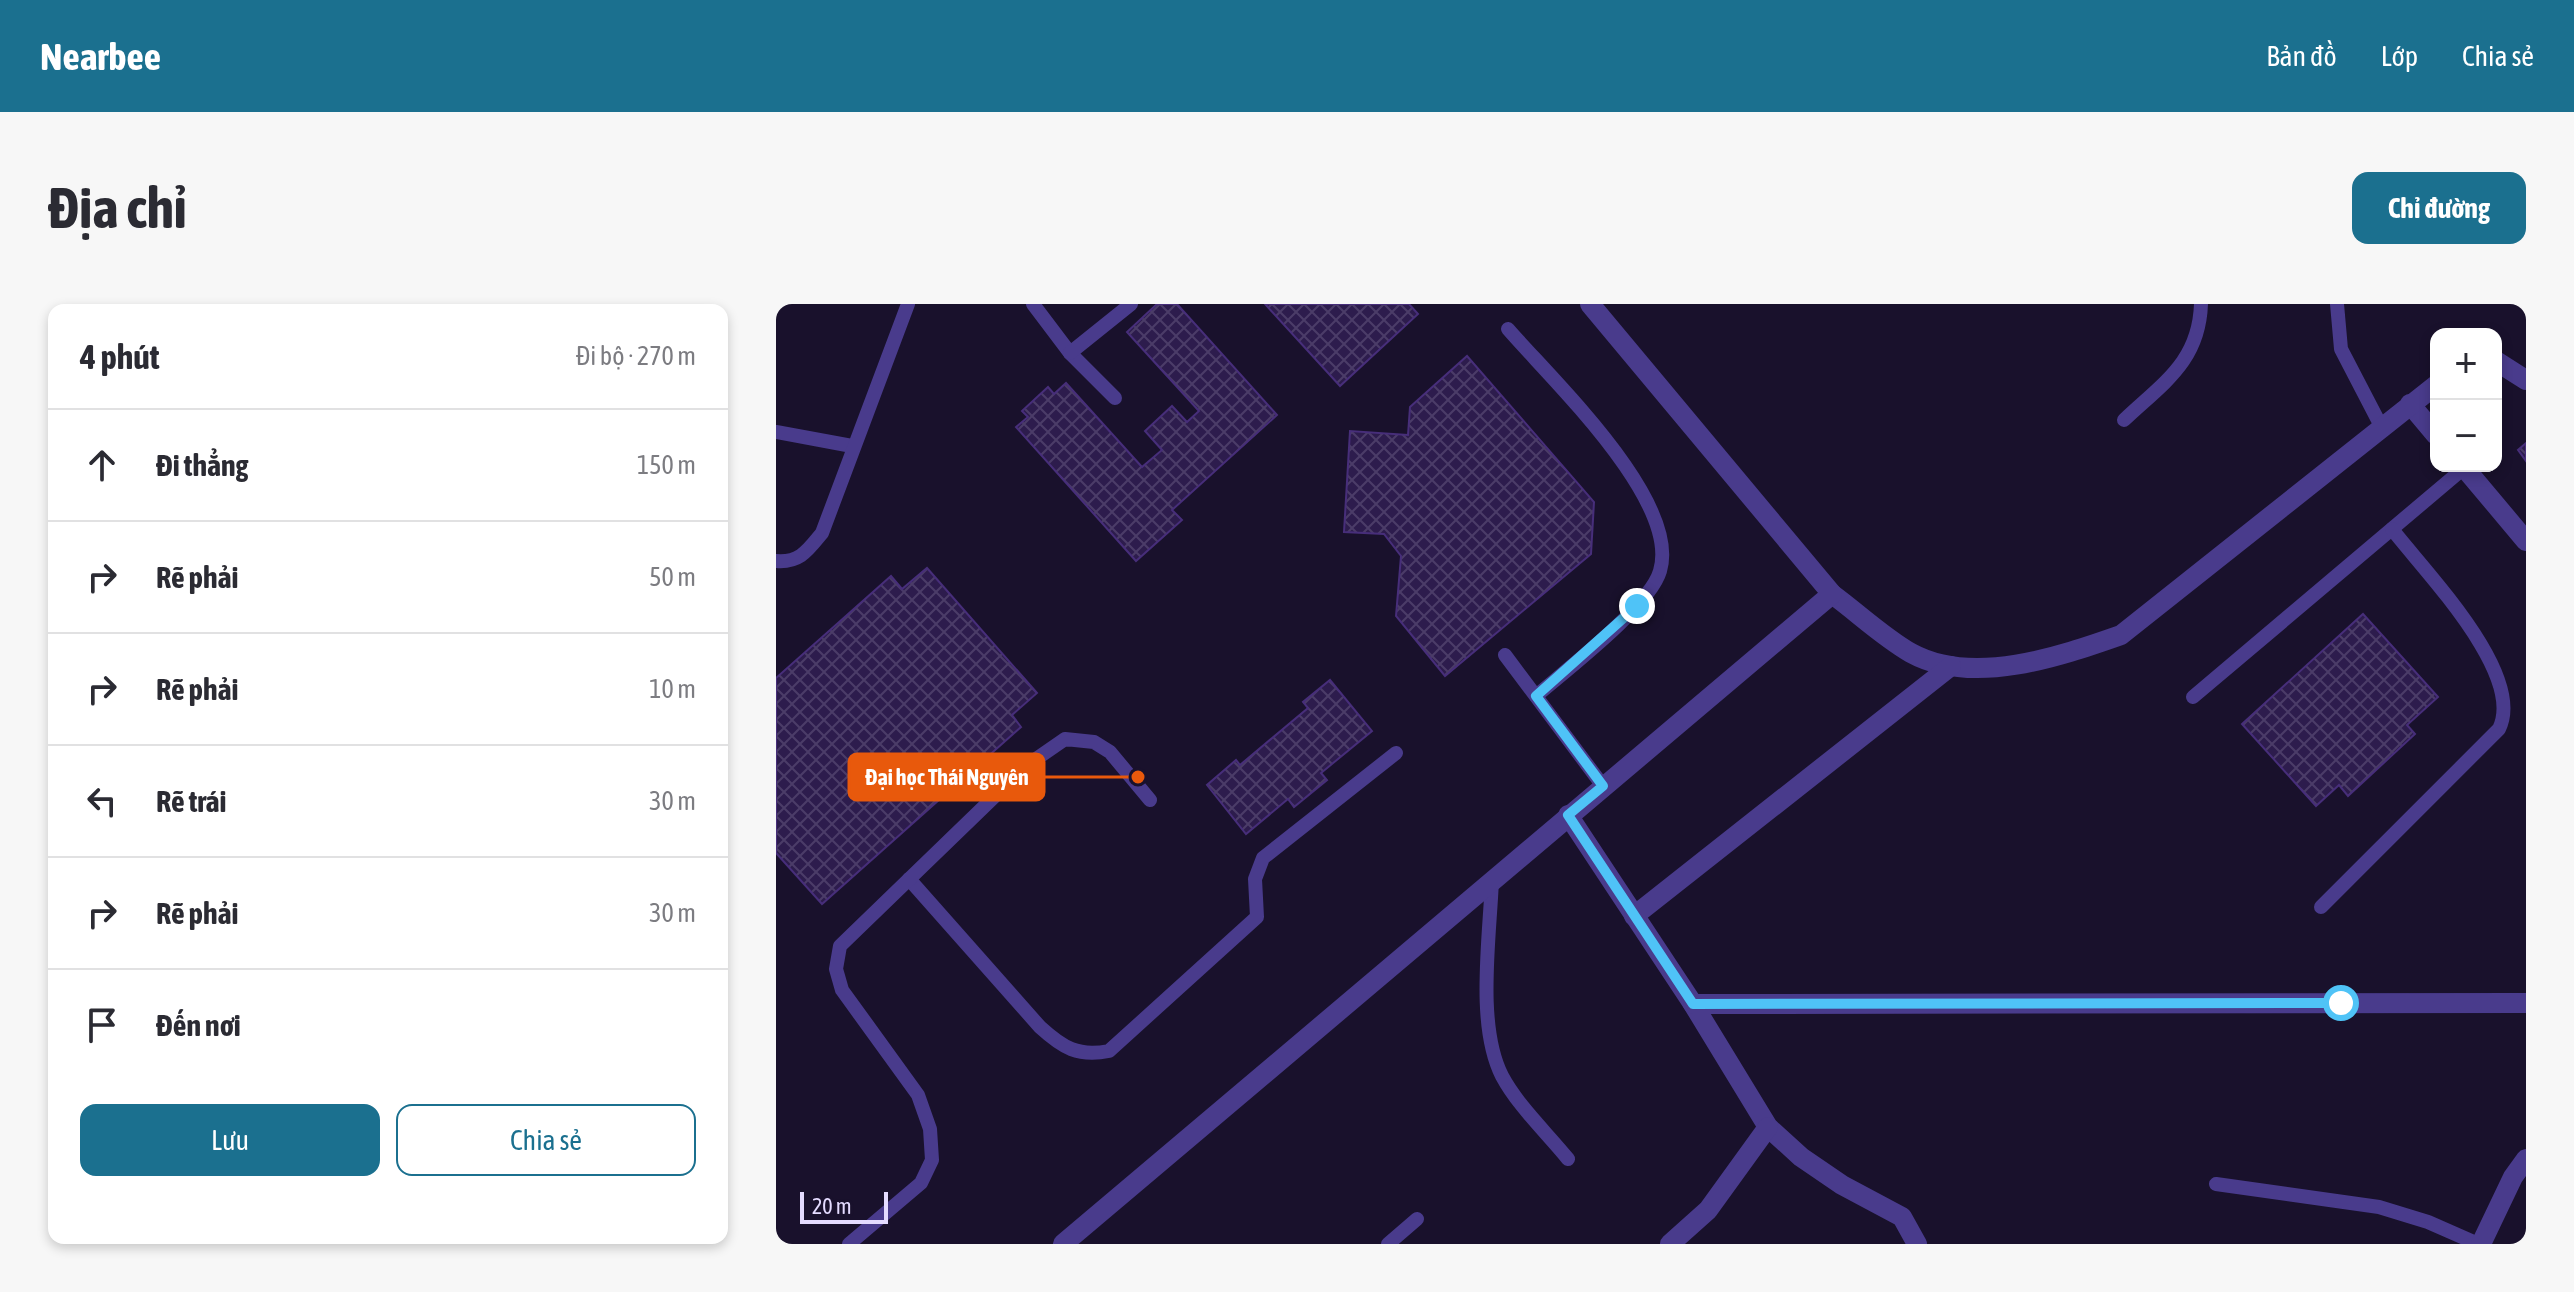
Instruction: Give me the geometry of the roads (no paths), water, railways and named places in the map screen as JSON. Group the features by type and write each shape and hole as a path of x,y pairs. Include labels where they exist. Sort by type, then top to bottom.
{"street":[{"path":"1590,304 1832,594 1911,653 1951,666 2020,664 2059,657 2121,635 2430,389"},
{"path":"2502,365 2526,380"},
{"path":"2410,404 2430,428"},
{"path":"2468,472 2526,541"},
{"path":"1076,1240 1492,879 1832,594"},
{"path":"1634,916 1951,666"},
{"path":"1568,815 1693,1004 1768,1127 1801,1157 1842,1185 1902,1217 1917,1244"},
{"path":"1693,1004 2526,1003"},
{"path":"1670,1244 1708,1210 1768,1127"},
{"path":"2479,1244 2513,1177 2526,1159"}],"lane":[{"path":"776,561 791,562 805,554 822,533 852,446 908,304"},
{"path":"1033,304 1070,353 1115,398"},
{"path":"1070,353 1131,304"},
{"path":"2124,420 2179,368 2188,355 2196,342 2201,304"},
{"path":"2337,304 2341,349 2381,426"},
{"path":"1508,329 1630,470 1654,514 1663,540 1660,572 1637,606 1536,696"},
{"path":"776,432 852,446"},
{"path":"2193,697 2458,472"},
{"path":"2321,907 2499,729 2504,719 2503,687 2484,647 2392,529"},
{"path":"1505,655 1603,786"},
{"path":"849,1244 921,1183 932,1160 930,1129 918,1095 842,990 836,969 840,946 1026,766 1065,739 1094,742 1110,752 1150,800"},
{"path":"909,879 1040,1027 1064,1049 1088,1055 1109,1051 1257,917 1255,879 1263,858 1396,753"},
{"path":"1492,879 1488,979 1494,1059 1504,1079 1568,1159"},
{"path":"2216,1184 2379,1207 2428,1222 2479,1244"},
{"path":"1388,1244 1417,1219"}],"place":[{"name":"Đại học Thái Nguyên","path":"1138,777"}]}
